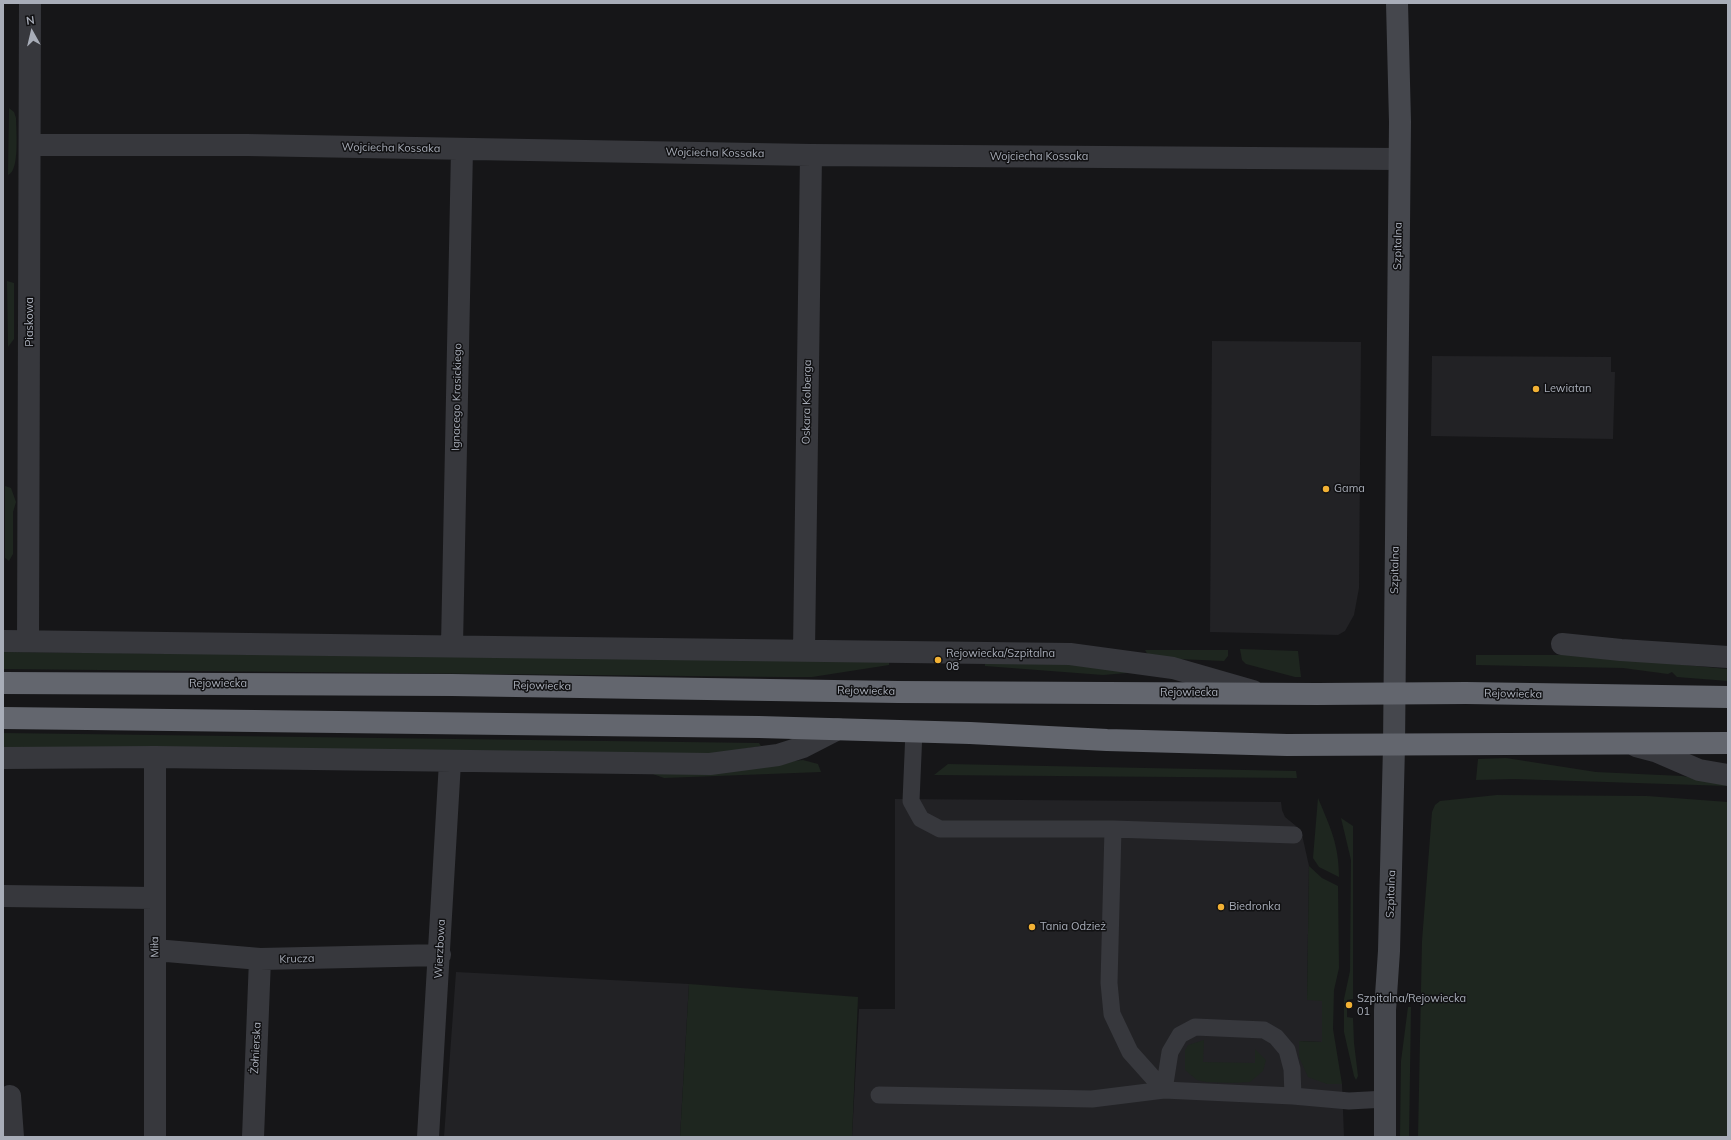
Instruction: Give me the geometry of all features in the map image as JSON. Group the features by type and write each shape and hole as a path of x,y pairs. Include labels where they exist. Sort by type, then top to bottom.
{"highway":[{"name":"Rejowiecka","path":"3,683 452,685 898,692 1593,694 1728,697"},
{"path":"3,718 838,729 1130,741 1394,746 1728,743"}],"street":[{"name":"Piaskowa","path":"28,641 31,145 30,3"},
{"name":"Szpitalna","path":"1385,1137 1385,1010 1389,943 1394,746 1399,159 1397,3"},
{"name":"Wojciecha Kossaka","path":"31,145 246,145 811,155 1399,159"},
{"name":"Ignacego Krasickiego","path":"452,645 462,150"},
{"name":"Oskara Kolberga","path":"804,650 811,155"},
{"path":"3,641 452,645 1070,654 1173,668 1262,693"},
{"path":"1562,644 1621,650 1728,656"},
{"path":"3,758 155,757 450,762 710,764 778,755 802,747 838,729"},
{"path":"1629,744 1655,751 1699,770 1728,775"},
{"name":"Miła","path":"155,757 153,898 155,950 155,1137"},
{"name":"Wierzbowa","path":"428,1137 440,955 450,762"},
{"path":"3,896 153,898"},
{"name":"Krucza","path":"155,950 260,960 440,955"},
{"name":"Żołnierska","path":"253,1137 260,960"},
{"path":"10,1096 13,1137"}],"lane":[{"path":"914,731 911,801 921,819 940,829 1113,829 1294,835"},
{"path":"1113,829 1109,983 1112,1014 1130,1052 1164,1090"},
{"path":"1164,1090 1170,1052 1180,1035 1195,1027 1264,1030 1276,1037 1287,1050 1292,1069 1293,1096"},
{"path":"879,1096 1092,1098 1164,1090 1293,1096 1350,1101 1386,1099"}],"shaded area":[{"path":"9,108 14,112 16,118 16,158 12,172 8,175"},
{"path":"7,281 14,283 14,339 8,347"},
{"path":"1212,341 1361,342 1359,588 1354,615 1345,631 1338,635 1210,632"},
{"path":"1432,356 1611,357 1611,372 1615,372 1613,439 1431,436"},
{"path":"5,486 11,488 16,502 13,512 13,554 9,561 5,558"},
{"path":"1240,649 1298,651 1301,677 1295,677 1246,664 1242,660"},
{"path":"1145,650 1228,650 1228,656 1224,661 1178,659 1148,655"},
{"path":"3,652 889,660 889,665 812,677 3,669"},
{"path":"1476,655 1613,655 1685,665 1728,669 1728,681 1677,677 1672,672 1668,674 1623,668 1476,665"},
{"path":"985,660 1053,663 1129,671 1127,673 1103,675 985,666"},
{"path":"3,733 759,743 761,746 702,756 3,750"},
{"path":"1506,758 1596,772 1682,776 1728,784 1728,786 1514,779 1476,780 1478,759"},
{"path":"803,760 818,764 821,772 664,778 650,773 709,771"},
{"path":"948,764 1296,771 1297,778 934,775"},
{"path":"1497,795 1647,796 1728,802 1728,1137 1418,1137 1422,941 1432,812 1435,805 1440,801"},
{"path":"1318,798 1336,845 1339,877 1319,867 1313,858"},
{"path":"895,799 1281,802 1285,817 1301,830 1309,866 1307,1000 1322,1000 1322,1042 1300,1041 1327,1084 1342,1084 1344,1137 852,1137 859,1009 895,1009"},
{"path":"1341,818 1353,826 1353,999 1347,1000 1347,1017 1353,1018 1358,1076 1356,1080 1344,1032 1344,999 1350,971 1351,860"},
{"path":"1309,866 1322,878 1338,886 1339,968 1334,990 1333,1029 1342,1084 1327,1084 1308,1077 1299,1057 1299,1041 1322,1042 1322,1001 1307,1000"},
{"path":"456,972 689,984 680,1137 444,1137"},
{"path":"689,984 858,997 852,1137 680,1137"},
{"path":"1408,1007 1411,1007 1409,1137 1400,1137 1401,1061"},
{"path":"1204,1040 1203,1062 1255,1063 1255,1049 1266,1060 1263,1071 1250,1082 1232,1083 1206,1082 1197,1080 1185,1070 1185,1050 1188,1045"}],"place":[{"name":"Lewiatan","path":"1536,389"},
{"name":"Gama","path":"1326,489"},
{"name":"Rejowiecka/Szpitalna 08","path":"938,660"},
{"name":"Biedronka","path":"1221,907"},
{"name":"Tania Odzież","path":"1032,927"},
{"name":"Szpitalna/Rejowiecka 01","path":"1349,1005"}]}
